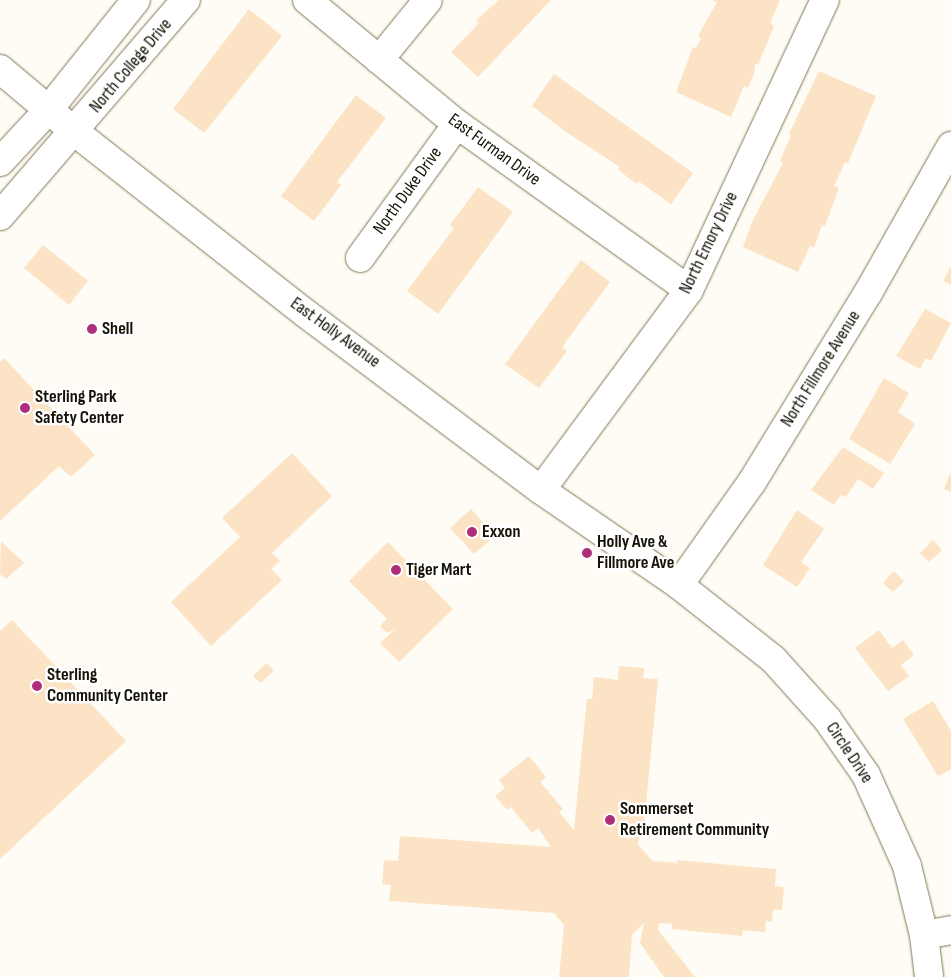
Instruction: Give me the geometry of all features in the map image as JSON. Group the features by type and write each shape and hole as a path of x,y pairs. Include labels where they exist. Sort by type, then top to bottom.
{"street":[{"name":"North College Drive","path":"0,162 48,109 136,0"},
{"name":"North College Drive","path":"0,216 75,132 186,0"},
{"name":"East Furman Drive","path":"307,0 457,124 689,290"},
{"path":"379,60 428,0"},
{"name":"North Emory Drive","path":"541,490 689,290 825,0"},
{"name":"East Holly Avenue","path":"0,69 75,132 305,313 541,490 679,585"},
{"name":"North Duke Drive","path":"360,258 457,124"},
{"name":"North Fillmore Avenue","path":"679,585 757,474 868,292 951,146"},
{"name":"Circle Drive","path":"679,585 773,659 827,720 860,767 907,866 924,935 929,977"},
{"path":"924,935 951,930"}],"building":[{"path":"499,0 551,0 478,77 451,52 479,23 476,20"},
{"path":"712,0 780,0 770,23 774,26 758,65 755,64 754,74 748,88 744,86 731,117 676,92 693,47 696,48 701,38 698,36 717,2"},
{"path":"249,9 282,36 204,133 173,109"},
{"path":"819,71 876,96 848,163 845,162 834,186 839,188 825,226 822,225 814,248 810,246 798,272 743,247 753,220 783,163 780,161 791,135 789,134"},
{"path":"554,74 693,173 671,204 638,181 637,184 618,170 620,167 566,132 532,106"},
{"path":"356,95 386,118 337,182 341,185 314,221 281,196"},
{"path":"478,187 513,212 438,314 407,291 454,228 450,225"},
{"path":"43,245 88,281 69,305 24,268"},
{"path":"581,260 610,282 562,347 567,351 539,388 505,364"},
{"path":"951,266 951,285 943,281"},
{"path":"925,309 951,323 931,361 926,358 920,369 896,356"},
{"name":"Sterling Park Safety Center","path":"4,358 95,455 71,477 59,466 0,521 0,362"},
{"path":"884,378 909,393 898,412 915,424 890,464 849,439"},
{"path":"843,447 884,473 873,489 858,479 846,497 841,495 834,505 811,490"},
{"path":"292,453 332,496 272,553 280,561 271,569 282,580 211,646 171,602 240,537 222,518"},
{"path":"951,472 951,492 944,489"},
{"name":"Exxon","path":"471,509 495,536 474,554 450,528"},
{"path":"797,510 824,529 801,562 810,568 797,587 763,565"},
{"path":"933,540 942,550 929,562 920,553"},
{"path":"1,541 24,563 6,579 0,574"},
{"path":"388,542 453,609 399,662 380,643 396,628 387,633 380,626 387,619 349,581"},
{"path":"894,571 904,581 893,592 883,583"},
{"name":"Sterling Community Center","path":"12,620 126,741 0,859 0,631"},
{"path":"879,630 892,648 903,640 914,655 901,665 909,676 888,691 855,648"},
{"path":"266,663 274,670 261,683 253,676"},
{"name":"Sommerset Retirement Community","path":"619,666 644,668 643,678 658,679 643,835 639,835 638,845 653,861 677,863 677,860 776,869 775,886 784,887 782,910 773,910 772,922 766,921 765,932 743,930 742,936 672,929 672,924 659,923 658,930 695,977 664,977 640,943 644,923 632,935 629,977 559,977 564,925 554,913 389,901 391,885 382,884 384,860 398,861 400,836 551,847 538,828 532,833 511,807 507,810 495,796 505,788 499,780 529,756 546,777 540,782 563,809 559,812 574,830 587,699 592,699 594,677 618,680"},
{"path":"933,701 951,731 951,769 938,776 903,719"}],"place":[{"name":"Shell","path":"92,329"},
{"name":"Sterling Park Safety Center","path":"25,408"},
{"name":"Exxon","path":"472,532"},
{"name":"Holly Ave & Fillmore Ave","path":"587,553"},
{"name":"Tiger Mart","path":"396,570"},
{"name":"Sterling Community Center","path":"37,686"},
{"name":"Sommerset Retirement Community","path":"610,820"}]}
